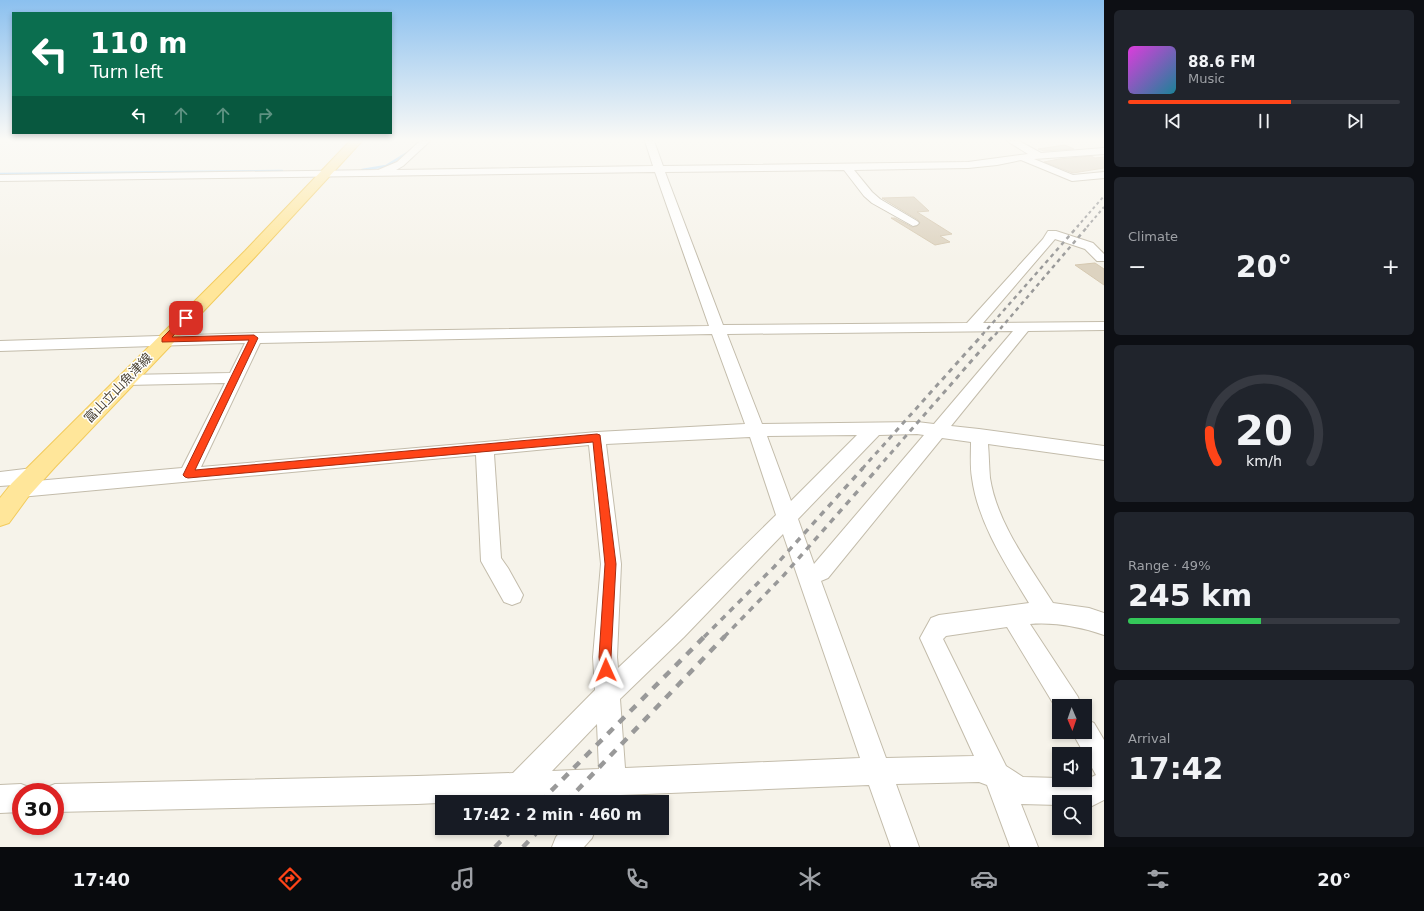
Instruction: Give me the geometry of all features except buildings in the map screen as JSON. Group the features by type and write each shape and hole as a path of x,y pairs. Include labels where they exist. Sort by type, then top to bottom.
{"main road":[{"name":"富山立山魚津線","path":"0,516 33,475 250,254 320,181"}],"street":[{"path":"662,181 756,430 905,847"},
{"path":"857,181 868,194 876,201 914,223"},
{"path":"971,327 1048,241 1052,234 1089,246 1103,259"},
{"path":"0,346 165,340 465,333 718,331 810,328 1104,326"},
{"path":"808,576 821,571 1024,327"},
{"path":"188,475 254,338"},
{"path":"126,380 235,378"},
{"path":"519,786 607,695 787,518 875,428"},
{"path":"20,490 597,438 756,430 917,428 979,435 1104,453"},
{"path":"979,435 982,479 990,513 1017,564 1046,612"},
{"path":"597,438 611,564 605,657 607,695 606,792"},
{"path":"485,448 491,561 502,575 512,595"},
{"path":"0,479 33,475"},
{"path":"1024,847 997,775 931,638 938,626 1046,612 1089,619 1104,624"},
{"path":"1012,616 1065,699"},
{"path":"1089,739 1104,765"},
{"path":"64,798 417,790 519,786 606,792 878,771 979,769 997,775 1019,790 1090,794 1104,785"},
{"path":"0,799 12,798"},
{"path":"566,847 576,835"}],"railway":[{"path":"1077,227 1104,196"},
{"path":"1087,227 1104,207"},
{"path":"982,335 1078,226"},
{"path":"995,335 1088,226"},
{"path":"862,469 983,334"},
{"path":"877,469 995,334"},
{"path":"705,636 774,567 863,468"},
{"path":"724,637 784,575 878,468"},
{"path":"547,795 705,636"},
{"path":"573,795 725,636"},
{"path":"495,847 507,835"},
{"path":"523,847 534,835"}],"route":[{"path":"186,318 165,340 254,338 188,475 597,438 611,564 605,657 606,670"}]}
